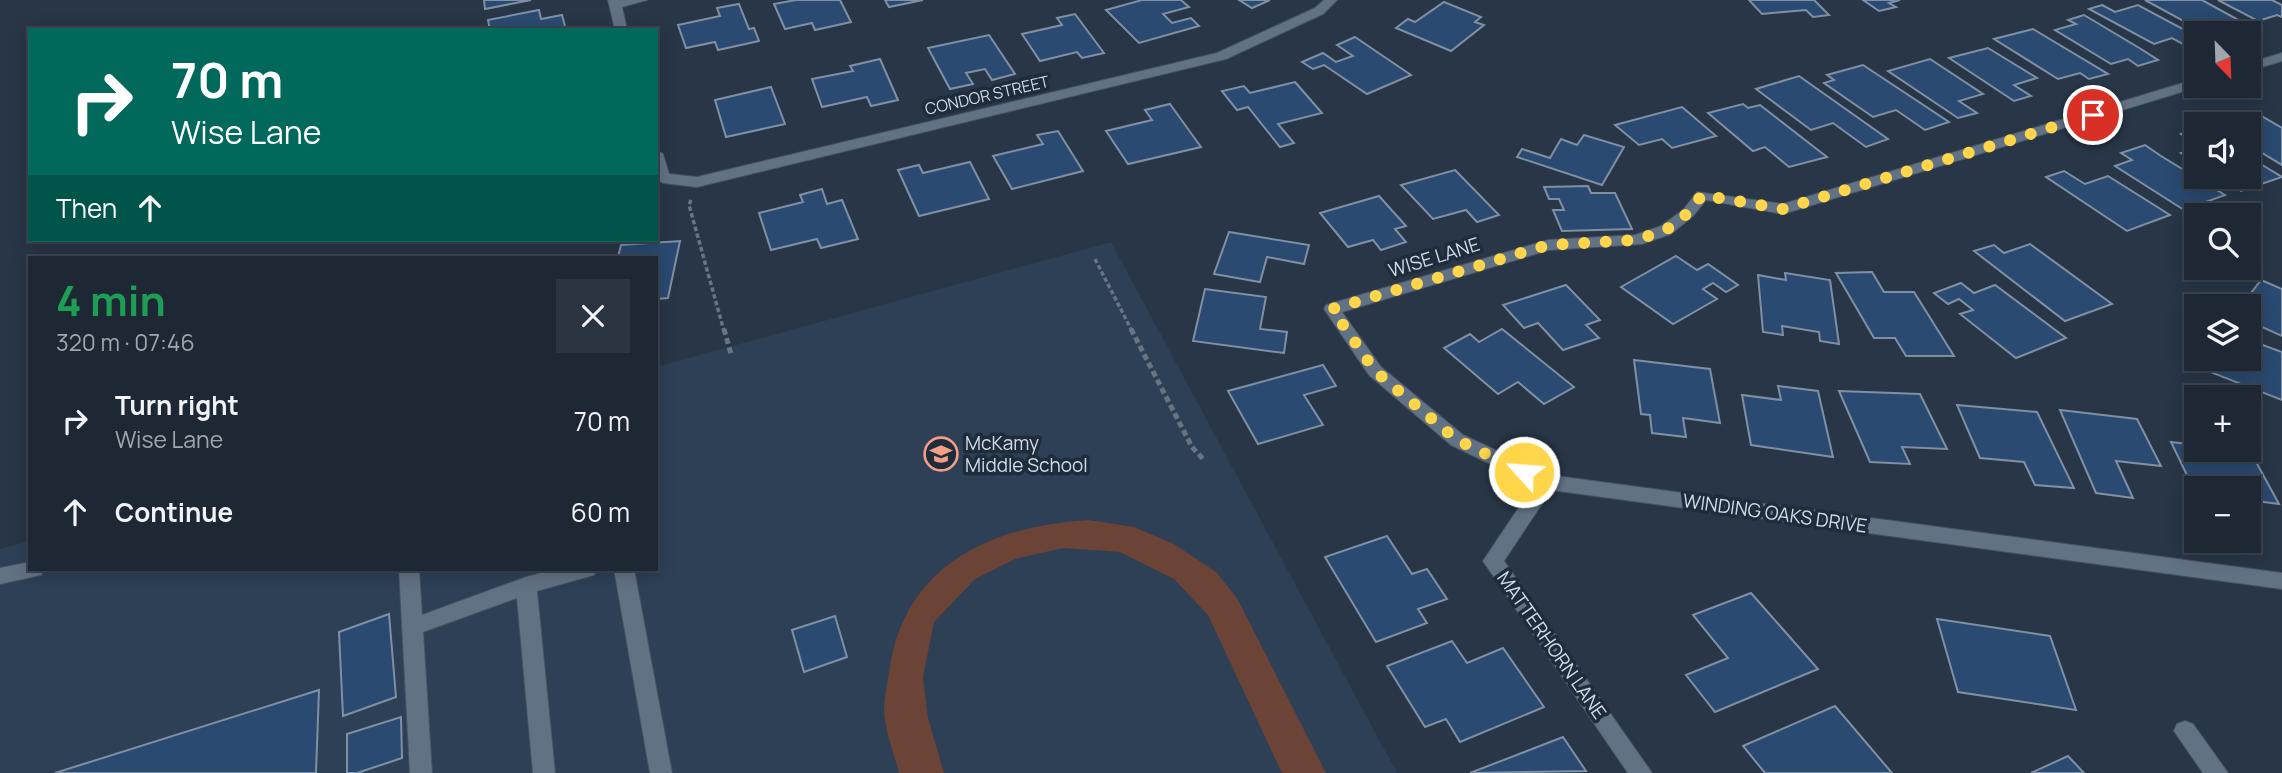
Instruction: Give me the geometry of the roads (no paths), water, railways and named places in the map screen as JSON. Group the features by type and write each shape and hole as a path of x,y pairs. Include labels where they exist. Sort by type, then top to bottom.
{"street":[{"path":"620,28 614,3 641,0"},
{"name":"CONDOR STREET","path":"658,162 663,178 697,182 1221,57 1319,10 1331,0"},
{"path":"2261,63 2282,57"},
{"name":"WISE LANE","path":"1332,309 1548,245 1636,240 1666,230 1688,213 1702,195 1783,209 2184,87"},
{"name":"WINDING OAKS DRIVE","path":"1332,309 1375,371 1457,440 1546,482 2282,581"},
{"name":"MATTERHORN LANE","path":"1546,482 1493,561 1641,773"},
{"path":"0,576 28,570"},
{"path":"408,571 421,773"},
{"path":"412,627 526,585 579,571"},
{"path":"624,571 661,773"},
{"path":"526,585 544,773"},
{"path":"2185,731 2217,773"}],"place":[{"name":"McKamy Middle School","path":"941,454"}]}
